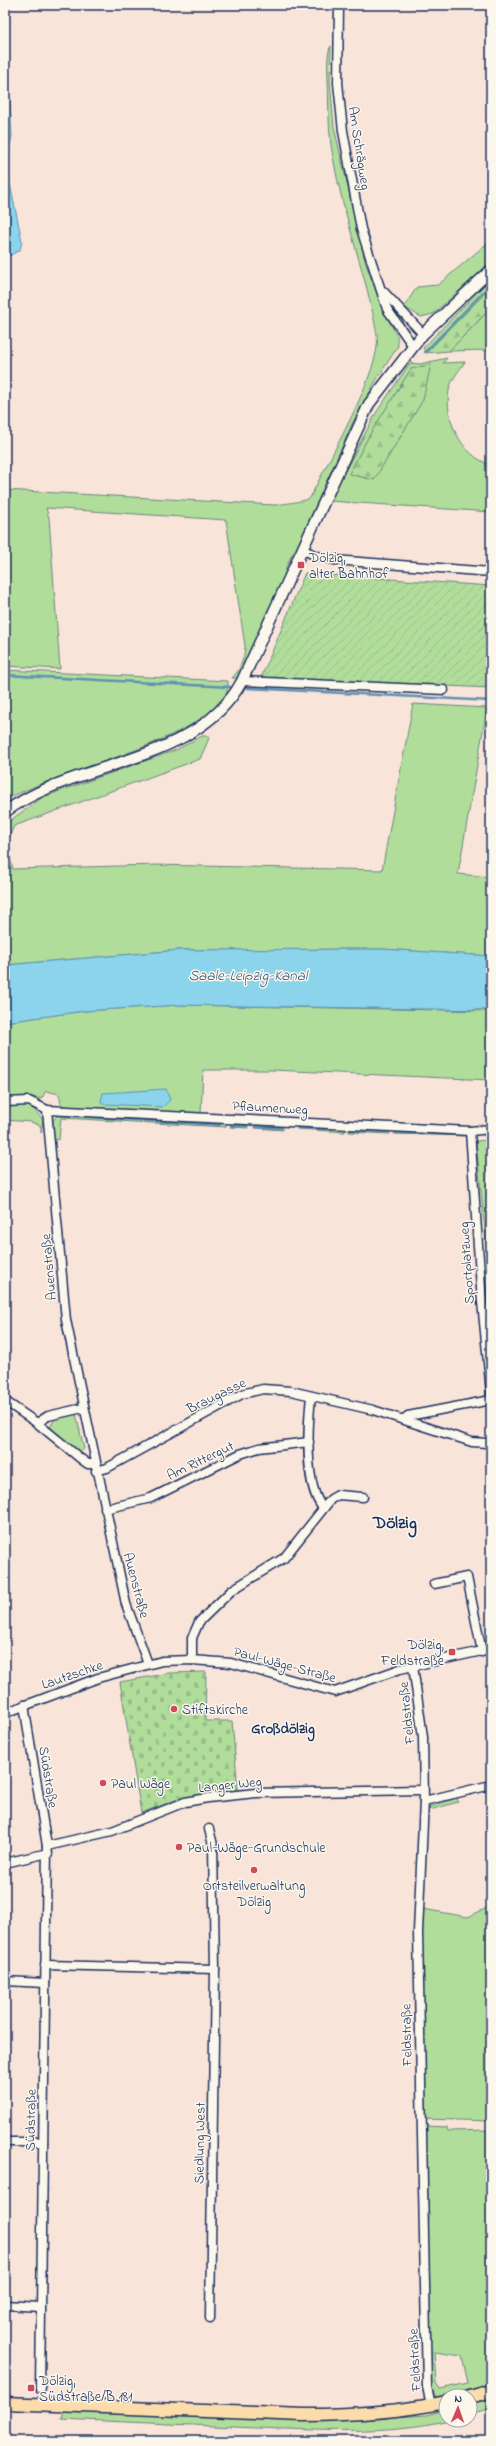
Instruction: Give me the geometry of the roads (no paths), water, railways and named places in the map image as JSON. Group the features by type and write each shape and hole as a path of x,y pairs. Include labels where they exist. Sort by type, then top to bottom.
{"main road":[{"path":"478,2395 491,2391"},
{"path":"5,2403 303,2415 348,2415 438,2404"}],"street":[{"name":"Am Schrägweg","path":"339,5 338,83 343,131 362,229 387,309 413,346"},
{"path":"5,812 41,792 155,750 187,735 206,723 224,707 242,681 369,404 423,334 491,270"},
{"name":"Am Schrägweg","path":"382,290 423,334"},
{"path":"302,549 314,555 334,560 491,572"},
{"path":"242,681 444,690"},
{"path":"5,1102 29,1101 47,1110"},
{"name":"Pflaumenweg","path":"47,1110 470,1131 491,1129"},
{"name":"Auenstraße","path":"47,1110 66,1320 83,1408 126,1604 148,1664"},
{"name":"Sportplatzweg","path":"470,1131 482,1302 491,1393"},
{"name":"Braugasse","path":"96,1468 107,1468 242,1394 255,1390 271,1389 311,1396 404,1419 472,1442 490,1444"},
{"path":"311,1396 309,1442 312,1485 315,1496 323,1508"},
{"path":"404,1419 408,1416 491,1400"},
{"path":"5,1401 37,1423 81,1459 96,1468"},
{"path":"37,1423 48,1416 83,1408"},
{"name":"Am Rittergut","path":"105,1509 151,1498 240,1454 259,1448 309,1442"},
{"path":"192,1660 192,1638 199,1622 232,1590 284,1558 323,1508 338,1495 363,1497"},
{"path":"434,1584 467,1577 482,1652"},
{"name":"Paul-Wäge-Straße","path":"148,1664 192,1660 216,1661 243,1666 321,1690 335,1692 413,1666 491,1649"},
{"name":"Lautzschke","path":"5,1714 24,1705 98,1678 148,1664"},
{"name":"Feldstraße","path":"413,1666 423,1737 422,1790 424,1801 418,1932 427,2387 431,2405"},
{"name":"Südstraße","path":"24,1705 48,1849 45,1965 40,2388"},
{"path":"424,1801 491,1785"},
{"name":"Langer Weg","path":"48,1849 112,1831 185,1802 208,1798 256,1793 422,1790"},
{"name":"Siedlung West","path":"209,1829 213,1845 215,1969 210,2318"},
{"path":"5,1863 48,1849"},
{"path":"45,1965 215,1969"},
{"path":"5,1981 45,1983"},
{"path":"5,2142 43,2142"},
{"path":"5,2305 40,2307"}],"water":[{"path":"5,69 8,69 12,136 6,165 22,241 20,250 5,258"},
{"name":"Saale-Leipzig-Kanal","path":"381,949 491,956 491,1010 180,1005 84,1011 5,1022 5,965 180,950"},
{"path":"166,1089 170,1100 163,1107 102,1104 101,1101 103,1093"}],"waterway":[{"path":"425,352 491,284"},
{"path":"5,675 230,687"},
{"path":"5,726 8,683 7,675"},
{"path":"247,688 491,701"},
{"path":"57,1115 220,1125"},
{"path":"231,1126 247,1126"},
{"path":"256,1127 281,1128"},
{"path":"298,1128 331,1129"},
{"path":"351,1130 387,1132"},
{"path":"397,1133 450,1134"},
{"path":"484,1135 491,1135"}],"place":[{"name":"Dölzig, alter Bahnhof","path":"301,565"},
{"name":"Dölzig, Feldstraße","path":"452,1652"},
{"name":"Stiftskirche","path":"174,1709"},
{"name":"Paul Wäge","path":"103,1783"},
{"name":"Paul-Wäge-Grundschule","path":"179,1847"},
{"name":"Ortsteilverwaltung Dölzig","path":"254,1870"},
{"name":"Dölzig, Südstraße/B 181","path":"31,2388"}],"district":[{"name":"Dölzig","path":"395,1522"},
{"name":"Großdölzig","path":"283,1728"}]}
